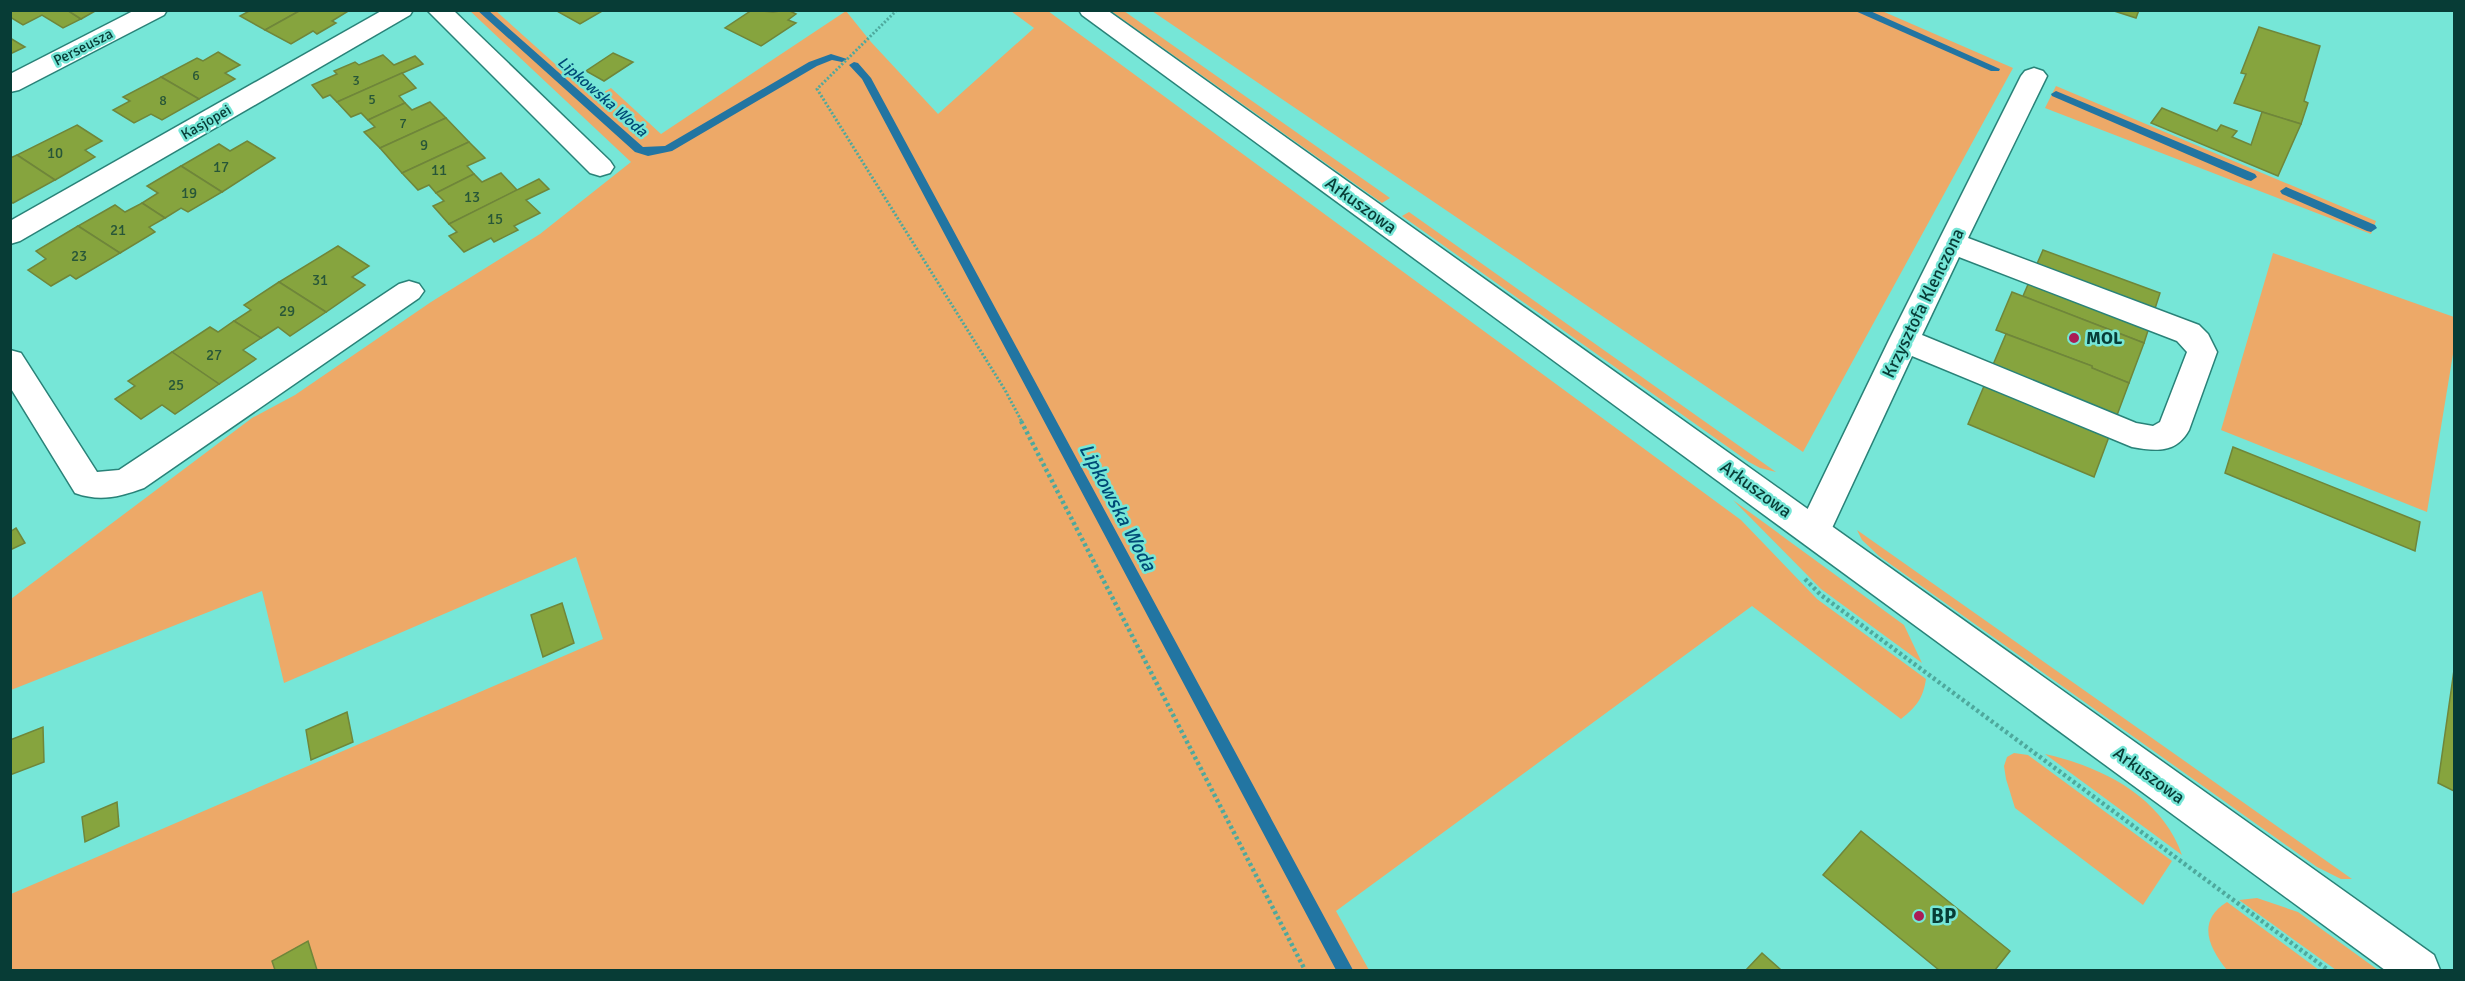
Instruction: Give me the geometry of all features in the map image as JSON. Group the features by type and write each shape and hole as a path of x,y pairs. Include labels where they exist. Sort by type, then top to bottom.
{"main road":[{"name":"Perseusza","path":"10,84 155,10"},
{"name":"Kasjopei","path":"10,234 401,10"},
{"path":"439,10 600,167"},
{"name":"Arkuszowa","path":"1091,10 2419,970"},
{"name":"Krzysztofa Klenczona","path":"1814,531 1904,340 2034,76"},
{"path":"1904,340 2132,435 2157,439 2173,430 2202,352 2198,342 2188,333 1952,243"},
{"path":"10,362 87,484 100,487 114,486 132,479 409,291"}],"path":[{"path":"897,10 817,88 1005,390 1305,970"}],"shaded area":[{"path":"469,10 496,11 593,98 611,88 661,134 846,11 871,42 938,114 1034,28 1011,11 1048,11 1741,520 1817,599 1926,679 1921,697 1901,719 1752,606 1336,911 1369,970 11,970 11,894 603,639 576,557 284,683 262,591 11,690 11,599 252,418 295,395 431,302 540,234 631,162"},
{"path":"1111,11 1124,11 1390,198 1382,203"},
{"path":"1152,11 1882,11 2013,68 1803,452"},
{"path":"2056,86 2376,221 2371,234 2045,108"},
{"path":"1409,212 1776,472 1760,468 1749,462 1402,216"},
{"path":"2273,253 2454,317 2454,348 2427,512 2221,430"},
{"path":"1733,500 1904,625 1922,663 1821,589"},
{"path":"1857,530 2352,879 2341,879 2317,867 1879,556 1862,540"},
{"path":"2014,753 2028,755 2172,861 2143,905 2015,808 2004,766 2007,757"},
{"path":"2045,754 2088,767 2127,787 2160,816 2182,855"},
{"path":"2257,898 2298,912 2378,970 2336,970 2239,900"},
{"path":"2227,902 2319,970 2227,970 2211,944 2209,926 2217,909"}],"building":[{"path":"10,10 67,10 81,19 63,28 42,15 23,25 10,17"},
{"path":"67,10 97,10 81,19"},
{"path":"251,10 301,10 265,30 240,16"},
{"path":"301,10 350,10 332,21 336,23 317,34 313,31 291,44 265,30"},
{"path":"555,10 604,10 580,24"},
{"path":"752,10 773,12 788,10 796,14 788,20 796,23 761,46 725,28"},
{"path":"2111,10 2139,10 2136,18"},
{"path":"2259,27 2320,46 2304,101 2308,103 2301,124 2234,103 2246,74 2241,73"},
{"path":"10,38 25,47 10,54"},
{"path":"218,52 240,65 225,73 235,79 199,99 161,77 197,58 203,61"},
{"path":"613,53 633,62 604,81 586,71"},
{"path":"383,55 394,65 415,56 423,64 337,102 330,95 323,98 312,85 337,74 334,71 355,62 359,65"},
{"path":"402,73 416,88 399,96 405,103 368,120 361,113 351,117 337,102"},
{"path":"161,77 199,99 162,120 151,114 134,123 113,110 130,101 123,97"},
{"path":"430,102 446,118 380,148 364,132 375,127 368,120 405,103 412,110"},
{"path":"2162,108 2217,131 2221,125 2237,131 2232,137 2251,145 2262,112 2301,124 2278,176 2151,123"},
{"path":"446,118 469,142 402,173 380,148"},
{"path":"77,125 102,141 85,150 95,157 55,180 17,155"},
{"path":"247,141 275,158 222,192 181,166 219,144 230,151"},
{"path":"469,142 485,158 467,166 474,174 436,193 429,185 418,190 402,173"},
{"path":"17,155 55,180 13,203 10,201 10,158"},
{"path":"181,166 222,192 188,212 181,208 165,218 142,203 158,193 147,186"},
{"path":"501,173 517,190 449,224 433,206 444,201 436,193 474,174 482,182"},
{"path":"539,179 549,189 526,200 540,213 514,226 518,230 494,242 491,238 464,252 449,236 457,232 449,224"},
{"path":"142,203 165,218 149,227 155,232 120,253 78,226 115,205 125,212"},
{"path":"78,226 120,253 76,279 70,275 51,286 28,270 46,259 36,251"},
{"path":"338,246 369,266 352,277 365,285 326,312 279,282"},
{"path":"2043,250 2160,293 2144,343 2023,296"},
{"path":"279,282 326,312 290,336 278,327 261,338 234,321 251,310 244,305"},
{"name":"MOL","path":"2012,292 2144,343 2129,383 2092,368 2092,366 1996,330"},
{"path":"234,321 261,338 243,350 256,359 219,384 172,352 210,327 218,332"},
{"path":"2006,334 2092,366 2092,368 2129,383 2094,477 1968,424"},
{"path":"172,352 219,384 175,414 162,405 141,419 115,399 135,386 128,381"},
{"path":"2233,447 2420,522 2415,551 2225,473"},
{"path":"16,528 25,543 10,550 10,532"},
{"path":"562,603 574,643 543,657 531,615"},
{"path":"2454,670 2454,791 2438,783"},
{"path":"347,712 353,742 311,760 306,730"},
{"path":"43,727 44,762 10,775 10,740"},
{"path":"117,802 119,826 85,842 82,817"},
{"path":"1861,831 2010,951 1995,970 1939,970 1823,875"},
{"path":"308,941 317,970 275,970 272,961"},
{"path":"1762,953 1781,970 1746,970"}],"waterway":[{"name":"Lipkowska Woda","path":"482,10 639,150 648,152 668,149 813,64 831,57 842,59"},
{"path":"1858,10 1995,69"},
{"name":"Lipkowska Woda","path":"854,65 866,78 1345,970"},
{"path":"2056,94 2251,177"},
{"path":"2286,191 2371,228"}],"place":[{"name":"MOL","path":"2074,338"},
{"name":"BP","path":"1919,916"}]}
